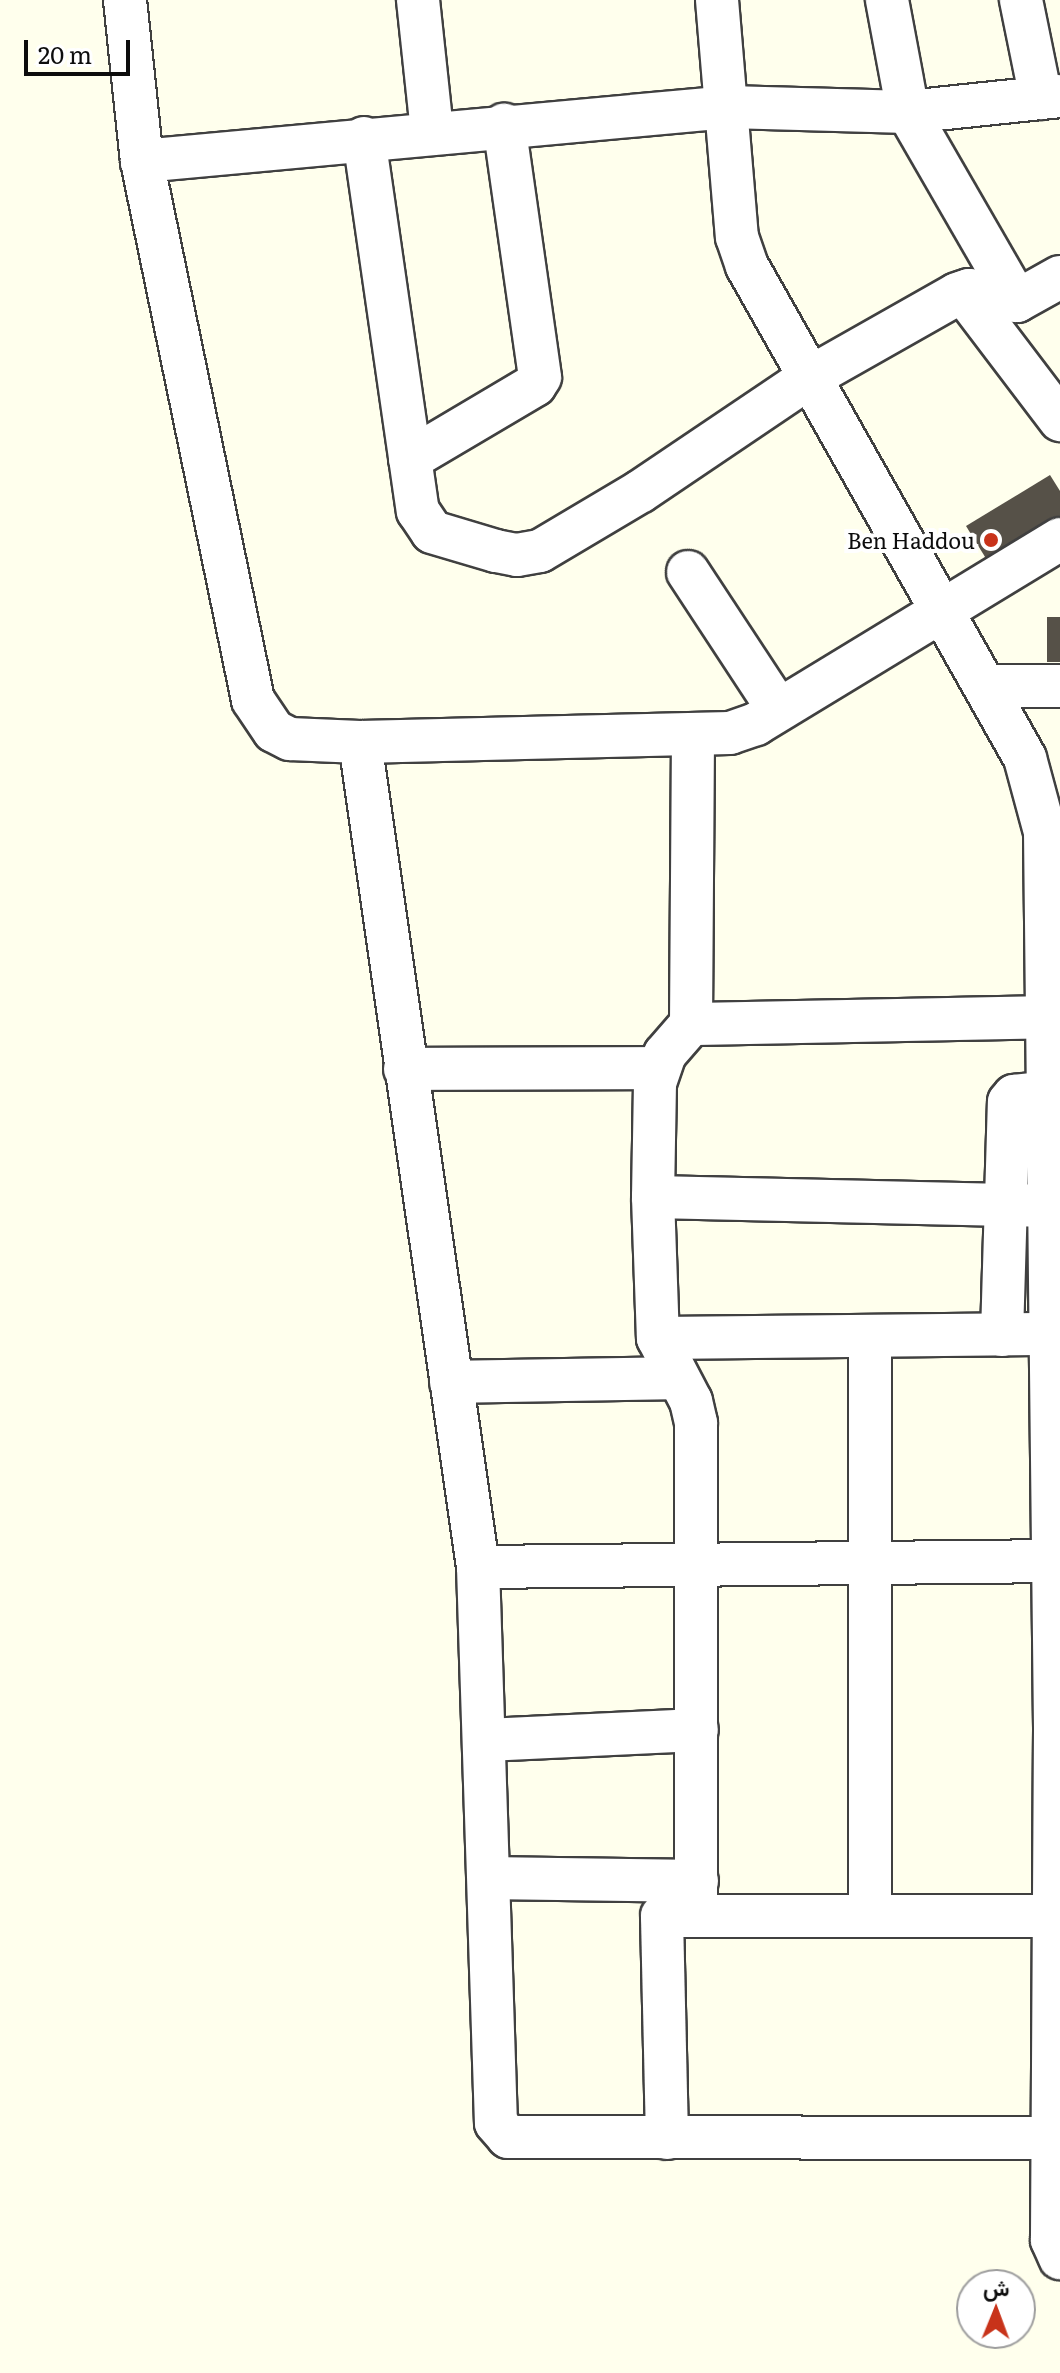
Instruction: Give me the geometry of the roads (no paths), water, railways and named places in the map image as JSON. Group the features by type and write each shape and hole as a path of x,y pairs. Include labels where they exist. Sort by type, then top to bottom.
{"street":[{"path":"125,0 142,161 253,700 274,731 290,739 360,742 730,733 778,709 1060,539"},
{"path":"418,0 432,131"},
{"path":"717,0 737,237 747,266 807,379 987,686 1025,758 1052,832 1047,1017 1056,1206 1051,1334 1058,1729 1052,2240 1060,2258"},
{"path":"887,0 908,112 1017,301"},
{"path":"142,161 432,131 728,107 908,112 1050,97 1021,0"},
{"path":"410,459 535,385 540,377 504,125"},
{"path":"364,138 418,511 432,532 517,555 540,551 641,491 807,379 963,292 1017,301 1060,277"},
{"path":"963,292 1060,420"},
{"path":"688,572 778,709"},
{"path":"987,686 1060,686"},
{"path":"693,736 691,1024 659,1068 653,1197 658,1338 695,1414 698,1565 696,1898"},
{"path":"360,742 478,1567 496,2123 501,2133 667,2138 1054,2138"},
{"path":"691,1024 1047,1017"},
{"path":"405,1069 659,1068"},
{"path":"1002,1335 1004,1205 1011,1098 1050,1092"},
{"path":"653,1197 1056,1206"},
{"path":"658,1338 870,1339 1051,1334"},
{"path":"870,1339 870,1916"},
{"path":"451,1382 678,1378"},
{"path":"478,1567 1056,1561"},
{"path":"486,1740 697,1730"},
{"path":"490,1878 870,1916 1057,1916"},
{"path":"667,2138 661,1917 696,1898"}],"place":[{"name":"Ben Haddou","path":"991,540"}]}
